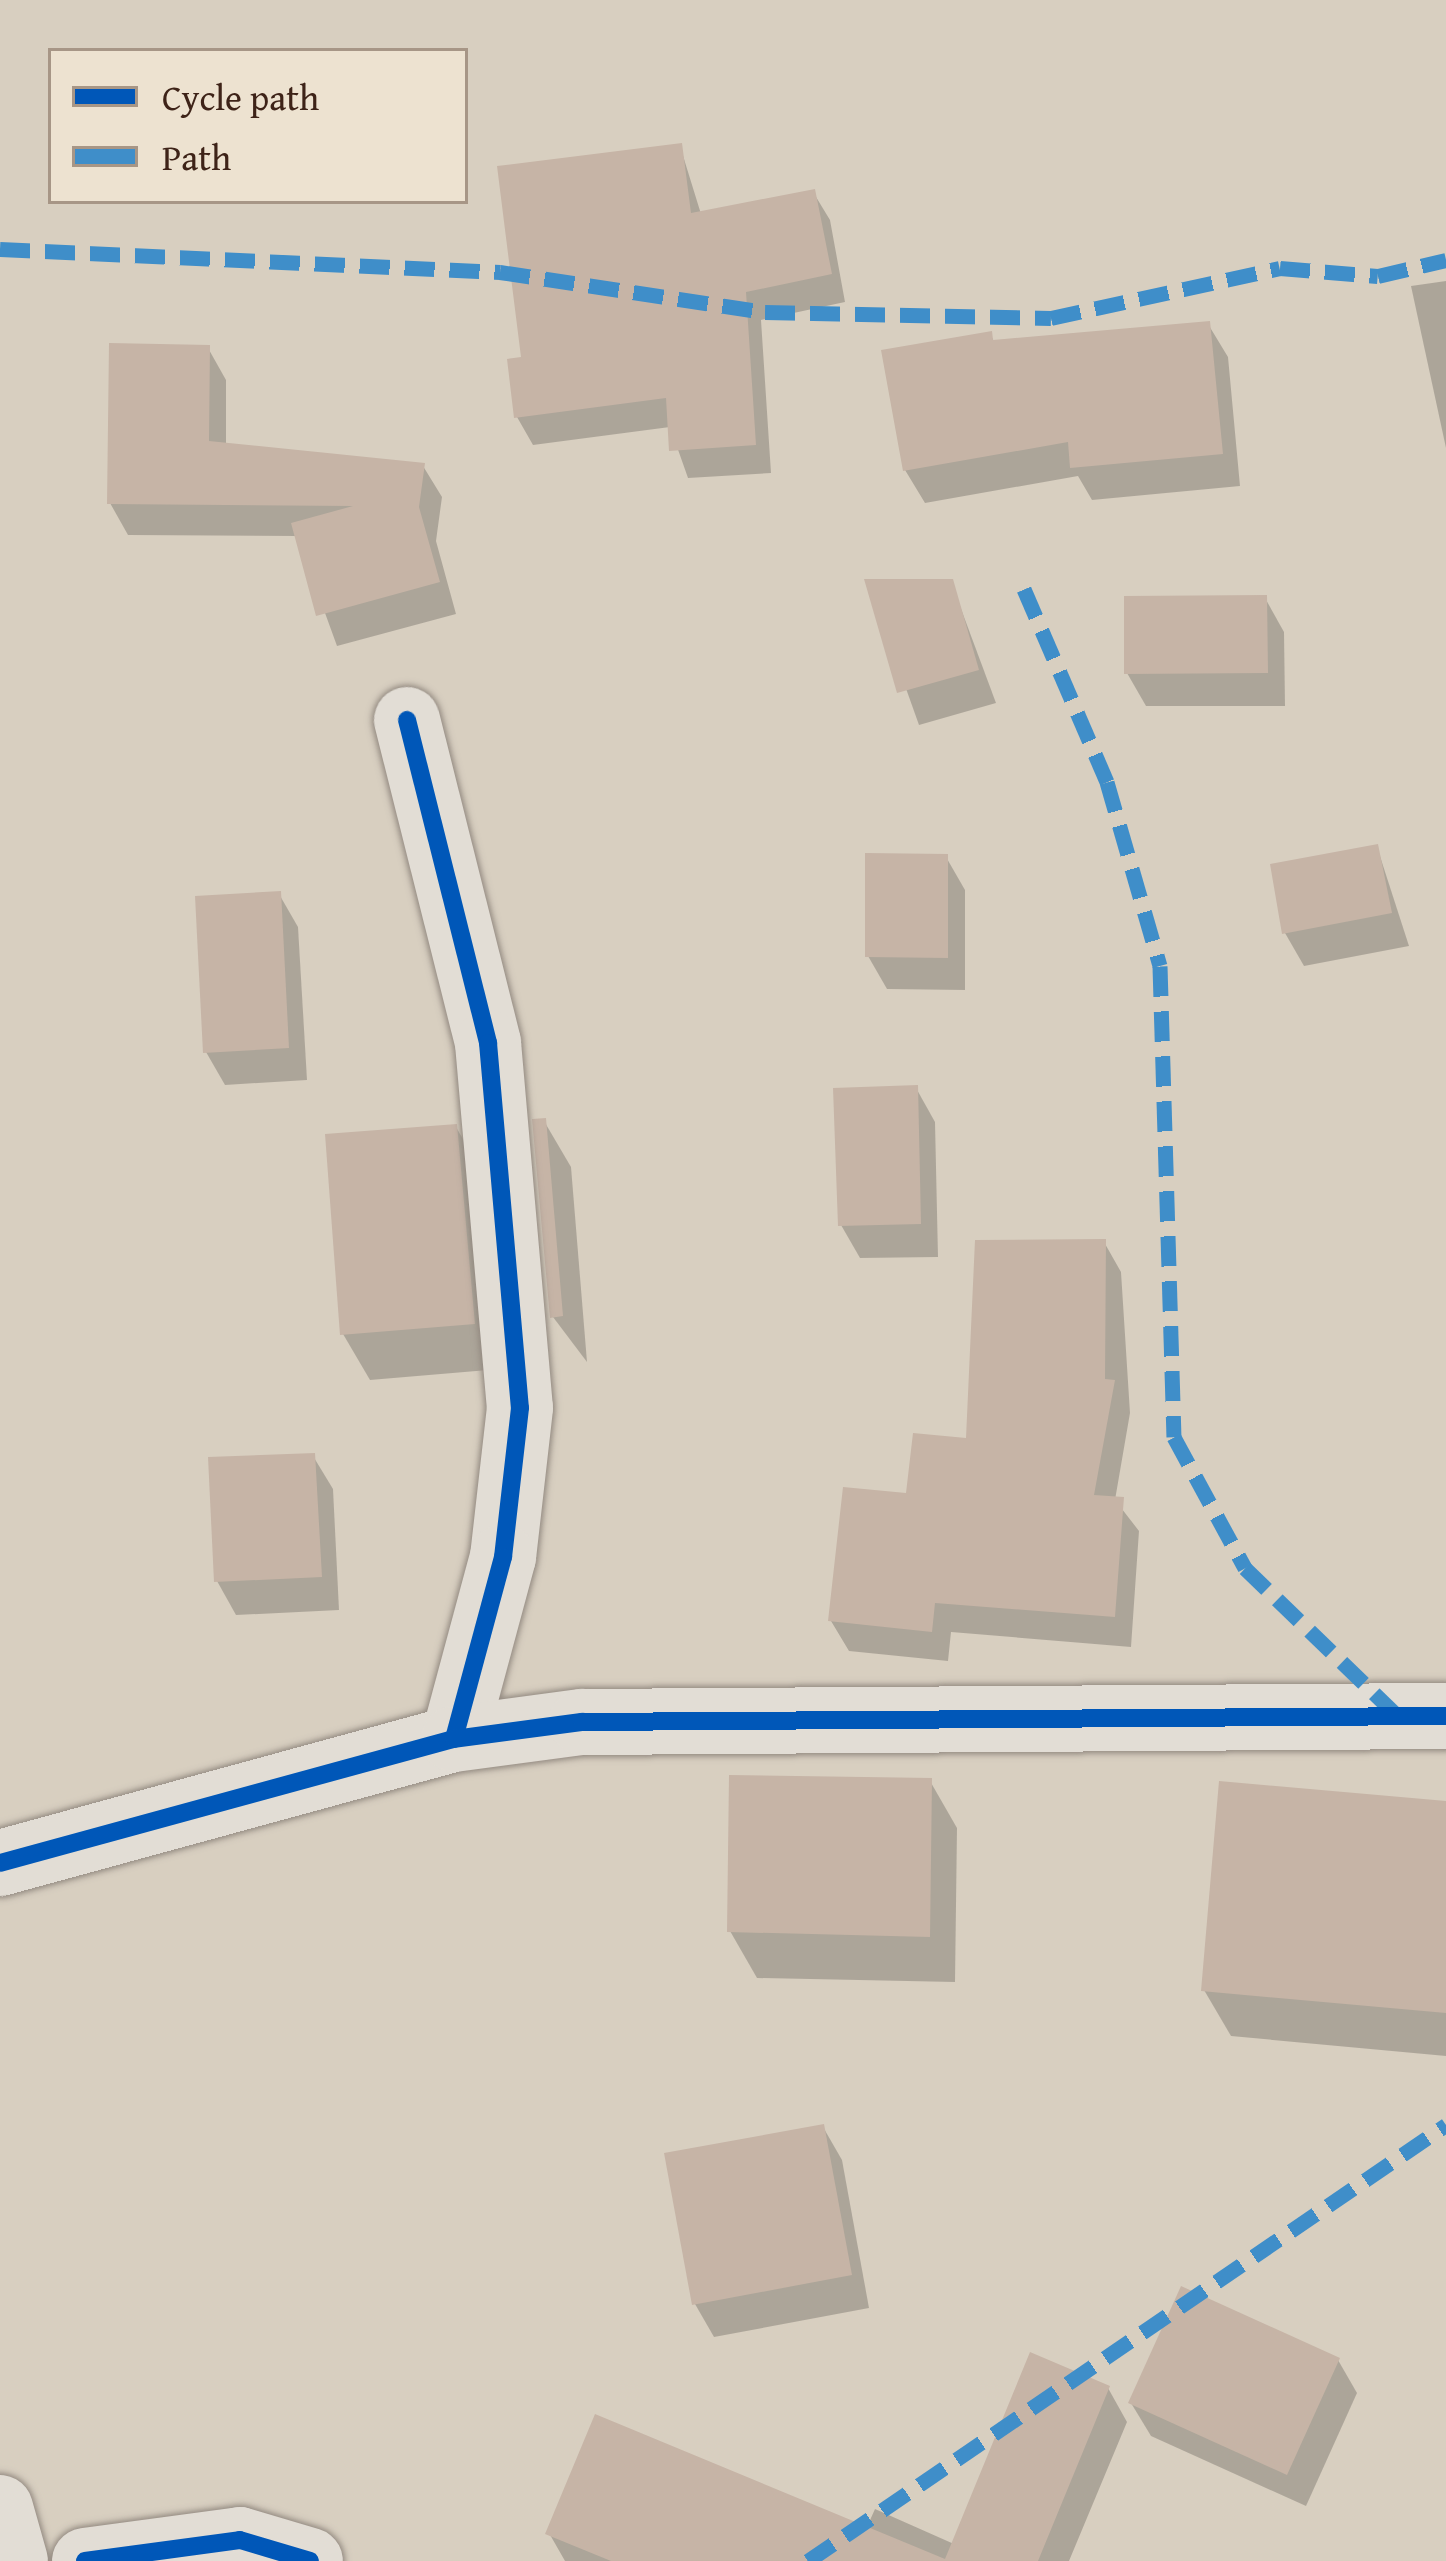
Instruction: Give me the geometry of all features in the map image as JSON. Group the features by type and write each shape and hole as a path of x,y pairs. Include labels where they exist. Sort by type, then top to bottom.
{"street":[{"path":"407,720 488,1043 520,1408 503,1557 454,1739"},
{"path":"0,1863 454,1739 705,1714 1446,1716"},
{"path":"0,2508 15,2561"},
{"path":"85,2561 240,2540 310,2561"}],"building":[{"path":"682,143 691,213 815,189 832,274 746,292 756,445 669,451 666,398 514,418 507,359 521,357 497,166"},
{"path":"1210,321 1223,454 1070,468 1068,442 903,471 881,350 992,331 993,340"},
{"path":"109,343 210,345 209,441 425,463 419,507 440,582 316,616 291,523 353,506 107,504"},
{"path":"864,579 953,579 979,670 897,693"},
{"path":"1267,595 1268,673 1124,674 1124,596"},
{"path":"1378,844 1392,913 1282,934 1270,864"},
{"path":"865,853 948,854 948,958 865,957"},
{"path":"281,891 289,1048 203,1053 195,896"},
{"path":"918,1085 921,1224 838,1226 833,1088"},
{"path":"546,1118 563,1316 550,1318 532,1119"},
{"path":"457,1124 475,1324 340,1335 325,1134"},
{"path":"1106,1239 1105,1379 1115,1380 1094,1495 1124,1497 1115,1617 935,1603 932,1632 828,1621 843,1487 906,1493 913,1433 966,1438 975,1240"},
{"path":"315,1453 322,1577 214,1582 208,1457"},
{"path":"729,1775 932,1778 930,1937 727,1932"},
{"path":"1219,1781 1446,1801 1446,2013 1201,1991"},
{"path":"824,2124 852,2275 692,2305 664,2153"},
{"path":"1181,2286 1340,2358 1287,2475 1128,2403"},
{"path":"1030,2352 1110,2386 1038,2561 611,2561 545,2534 595,2414 945,2559"}],"marked path":[{"path":"0,249 500,272 765,312 1051,318 1280,268 1378,276 1446,260"},
{"path":"1024,589 1107,782 1160,966 1174,1437 1245,1568 1399,1717"},
{"path":"808,2561 1446,2125"}],"cycle path":[{"path":"407,720 488,1043 520,1408 503,1557 454,1739"},
{"path":"0,1863 454,1739 582,1722 1446,1716"},
{"path":"85,2561 240,2540 310,2561"}]}
